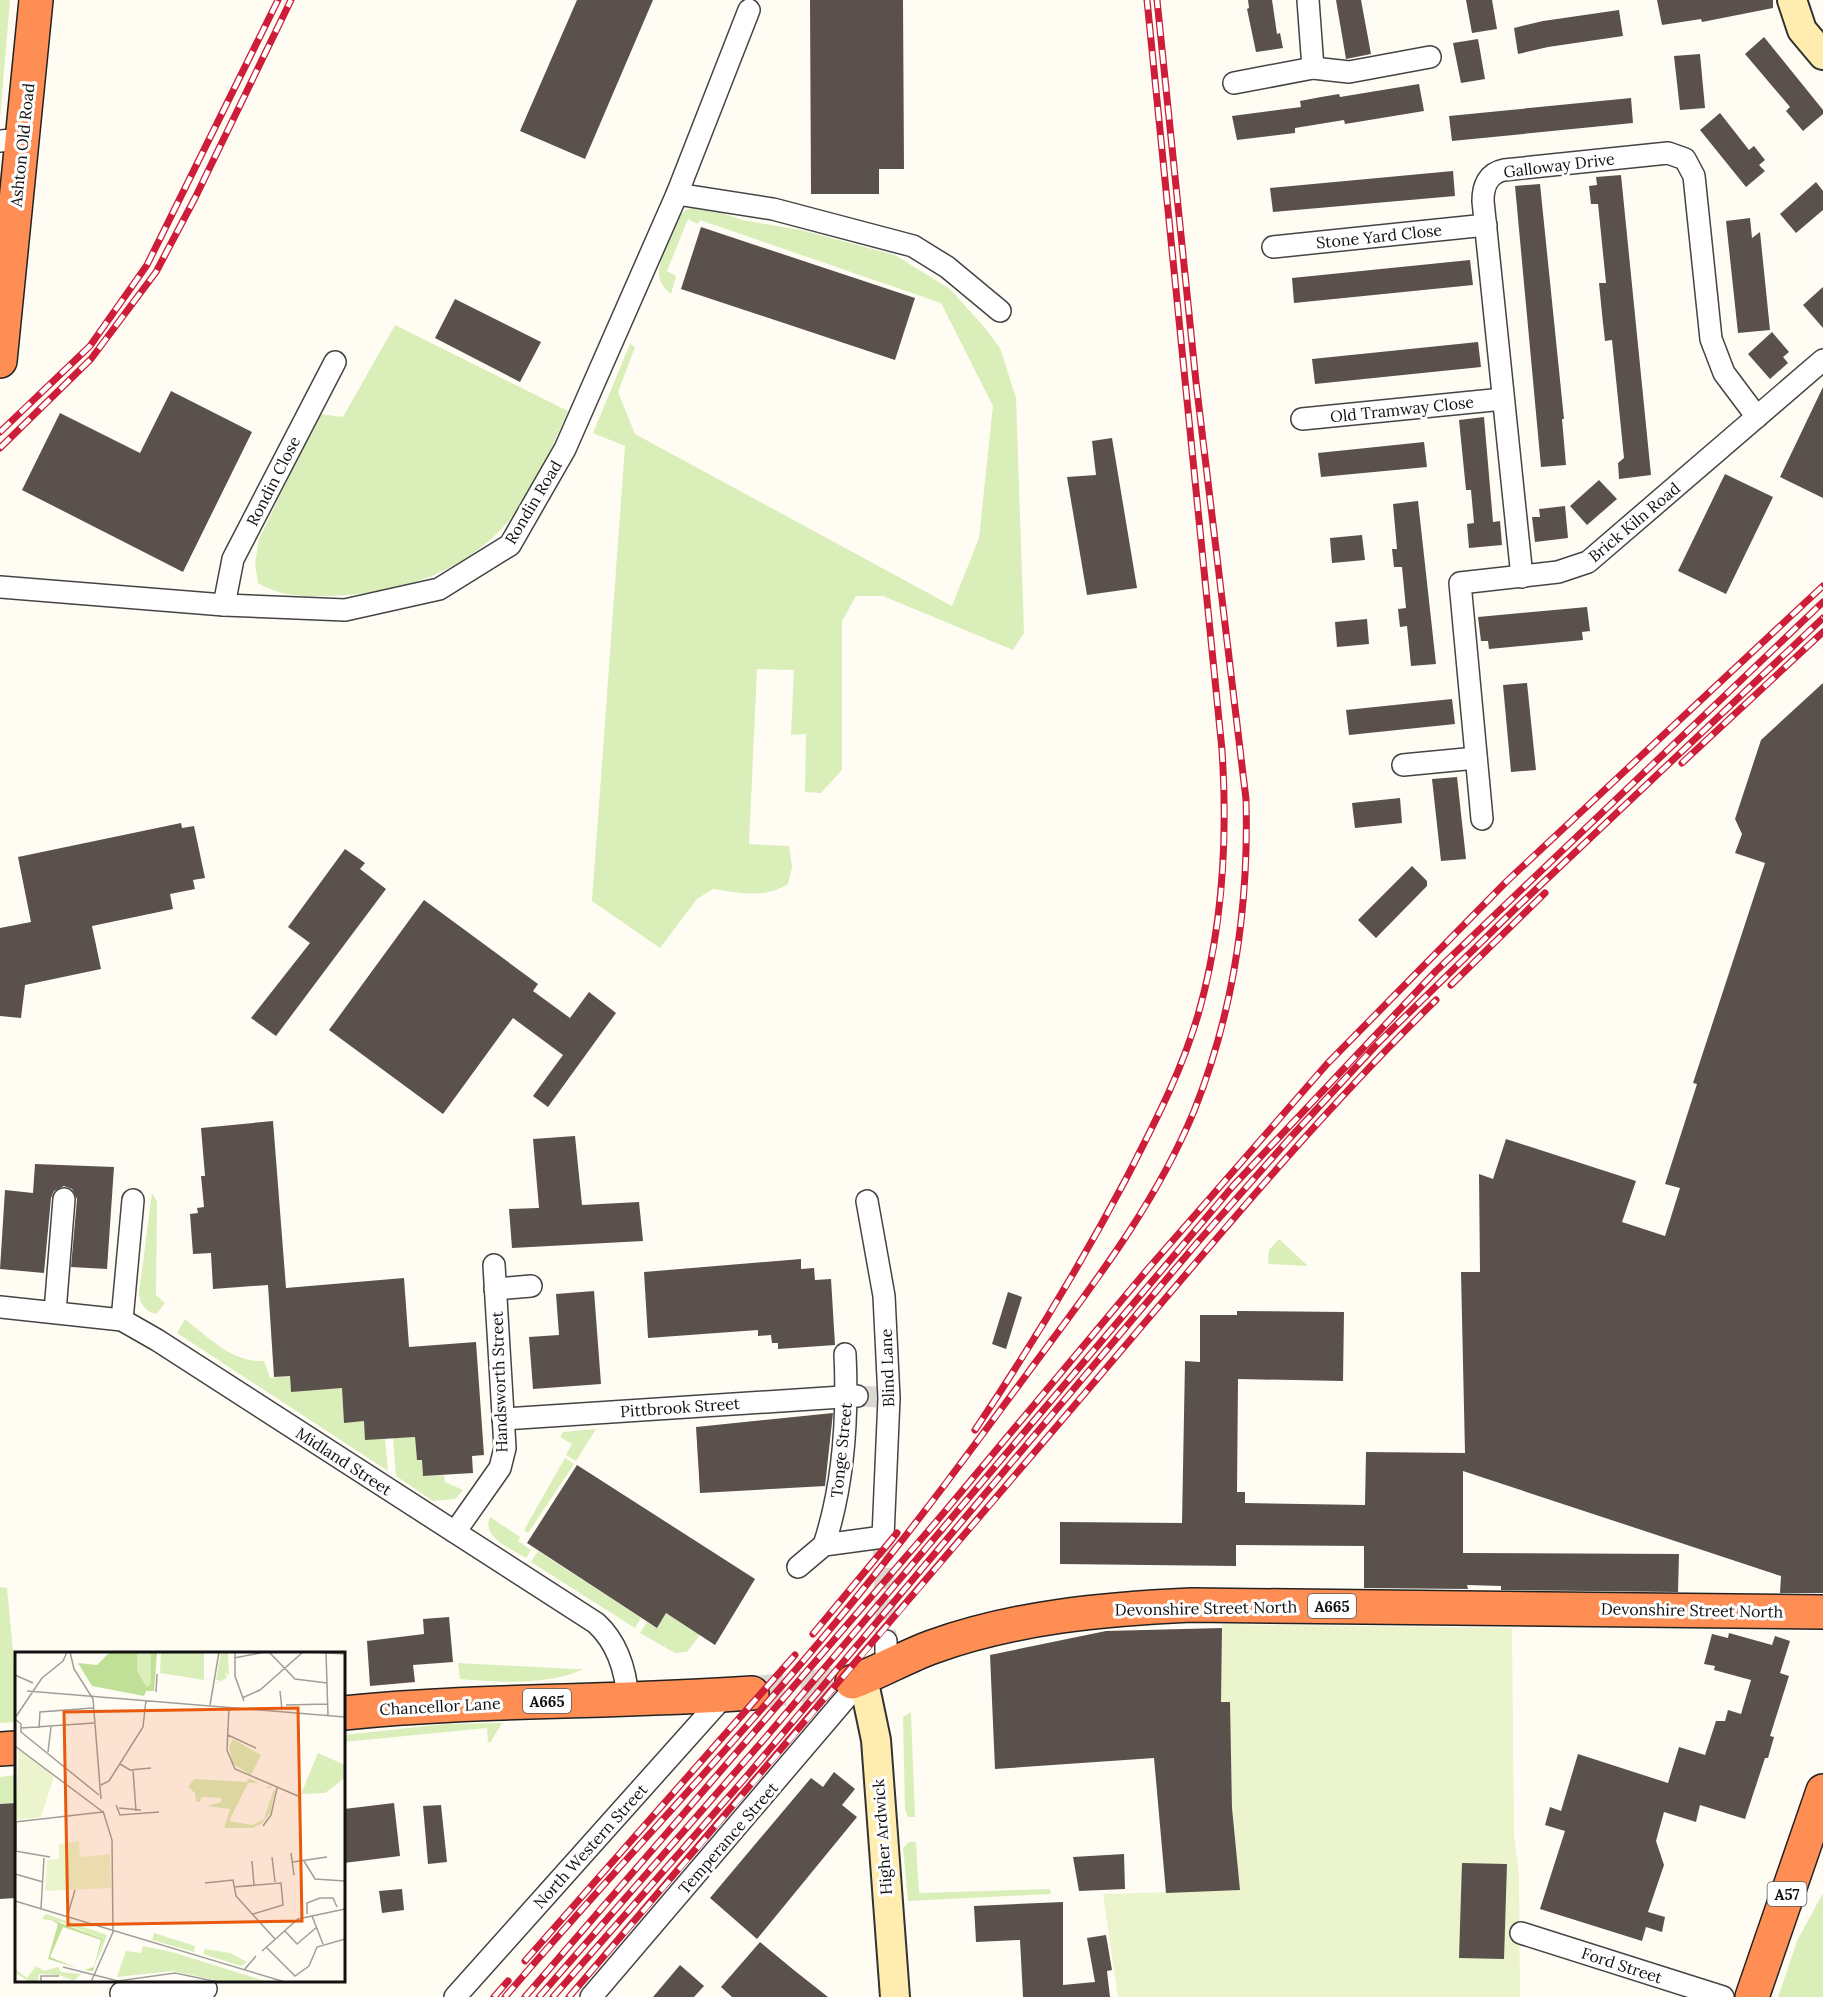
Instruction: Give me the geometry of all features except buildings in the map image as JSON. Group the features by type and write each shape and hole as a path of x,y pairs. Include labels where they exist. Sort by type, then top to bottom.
{"highway":[{"name":"Ashton Old Road","path":"0,361 12,140 36,0"},
{"name":"Devonshire Street North","path":"873,1667 995,1630 1104,1609 1191,1605 1823,1612"},
{"name":"Chancellor Lane","path":"345,1713 457,1703 628,1700 738,1694"},
{"path":"0,1749 15,1748"},
{"name":"A57","path":"1752,1997 1823,1791"}],"street":[{"path":"1308,0 1313,68"},
{"path":"1792,0 1802,30 1823,55"},
{"name":"Rondin Road","path":"0,587 224,605 345,610 439,589 510,545 565,449 677,194 749,10"},
{"path":"1234,83 1313,68 1349,72 1430,57"},
{"name":"Galloway Drive","path":"1522,577 1483,191 1489,178 1498,171 1668,153 1685,159 1694,176 1712,339 1730,384 1757,417"},
{"path":"677,194 773,209 913,246 947,267 1000,311"},
{"name":"Stone Yard Close","path":"1273,247 1486,225"},
{"name":"Brick Kiln Road","path":"1482,819 1460,583 1558,572 1588,562 1823,360"},
{"name":"Rondin Close","path":"224,605 233,559 334,362"},
{"name":"Old Tramway Close","path":"1302,419 1503,399"},
{"path":"1403,765 1476,758"},
{"path":"55,1312 64,1199"},
{"path":"122,1320 133,1200"},
{"name":"Blind Lane","path":"824,1545 883,1537 885,1296 867,1201"},
{"name":"Handsworth Street","path":"455,1533 500,1467 505,1448 494,1265"},
{"name":"Handsworth Street","path":"495,1289 531,1286"},
{"name":"Midland Street","path":"0,1307 122,1320 596,1623 610,1635 627,1683 628,1700"},
{"name":"Tonge Street","path":"824,1545 839,1486 852,1396 845,1354"},
{"name":"Pittbrook Street","path":"503,1419 852,1396"},
{"path":"798,1567 824,1545"},
{"name":"Temperance Street","path":"591,1997 873,1667"},
{"name":"Higher Ardwick","path":"873,1667 876,1740 895,1997"},
{"name":"North Western Street","path":"455,1997 738,1694"},
{"name":"Ford Street","path":"1521,1933 1723,1997"},
{"path":"120,1990 206,1989"}],"green space":[{"path":"0,0 10,0 0,118"},
{"path":"702,206 742,220 801,230 895,255 950,289 985,328 1000,348 1016,398 1024,633 1013,650 883,596 856,596 842,621 842,770 821,793 805,792 806,734 791,735 794,670 757,669 749,844 789,846 792,867 788,884 770,892 761,893 713,889 697,899 660,948 592,901 625,446 593,433 630,344 635,347 618,392 635,434 952,606 979,538 993,406 941,303 700,220 698,224 688,219 667,271 676,276 671,294 663,286 660,277 659,269 663,254 680,215 687,210"},
{"path":"395,325 568,411 545,463 529,493 513,516 494,536 451,567 426,578 374,592 324,596 301,596 279,592 258,583 255,563 259,539 319,414 343,417"},
{"path":"152,1193 157,1202 156,1295 165,1303 156,1314 144,1307 139,1293"},
{"path":"1279,1239 1308,1266 1268,1264 1269,1250"},
{"path":"185,1319 231,1353 253,1361 264,1361 270,1378 290,1376 291,1391 342,1388 344,1422 364,1421 385,1439 388,1471 177,1333"},
{"path":"596,1429 576,1461 566,1455 572,1444 560,1437 563,1432"},
{"path":"415,1437 417,1460 422,1460 423,1476 444,1475 445,1482 463,1490 455,1499 433,1501 396,1476 393,1438"},
{"path":"565,1458 574,1464 528,1533 524,1530"},
{"path":"490,1517 520,1537 518,1541 531,1550 526,1558 494,1537 488,1524"},
{"path":"538,1551 641,1618 635,1628 531,1562"},
{"path":"0,1587 7,1588 15,1672 15,1722 0,1723"},
{"path":"666,1613 700,1635 687,1652 675,1653 640,1633 647,1622 657,1628"},
{"path":"1222,1624 1512,1628 1514,1835 1519,1874 1520,1997 1118,1997 1103,1894 1240,1890 1232,1808 1230,1702 1221,1702"},
{"path":"458,1663 583,1669 539,1680 490,1681 460,1679"},
{"path":"911,1712 915,1817 908,1817 905,1810 903,1717"},
{"path":"502,1723 490,1743 487,1728 345,1742 345,1735 446,1724"},
{"path":"15,1775 15,1803 0,1804 0,1777"},
{"path":"909,1842 916,1842 919,1893 1050,1889 1051,1894 908,1901 903,1848"},
{"path":"1823,1893 1823,1997 1778,1997 1797,1941"}],"tunnel":[{"path":"857,1396 879,1397"},
{"path":"883,1537 886,1641"},
{"path":"752,1693 852,1682"}],"railway":[{"path":"0,432 90,346 147,265 278,0"},
{"path":"0,448 91,359 156,272 195,198 291,0"},
{"path":"975,1430 1073,1274 1157,1118 1184,1057 1198,1015 1213,950 1222,884 1224,850 1222,750 1147,0"},
{"path":"505,1997 821,1640 927,1509 1073,1312 1140,1215 1178,1147 1208,1073 1229,997 1236,958 1245,879 1246,799 1196,382 1157,0"},
{"path":"525,1997 936,1522 1147,1270 1327,1064 1506,882 1823,586"},
{"path":"539,1997 766,1737 1233,1186 1436,971 1823,602"},
{"path":"553,1997 746,1777 1197,1243 1290,1138 1379,1042 1513,911 1823,618"},
{"path":"1682,763 1823,632"},
{"path":"1451,985 1545,893"},
{"path":"569,1997 1259,1189 1390,1046 1436,1000"},
{"path":"813,1634 897,1533"},
{"path":"525,1961 795,1655"},
{"path":"494,1997 508,1981"}]}
